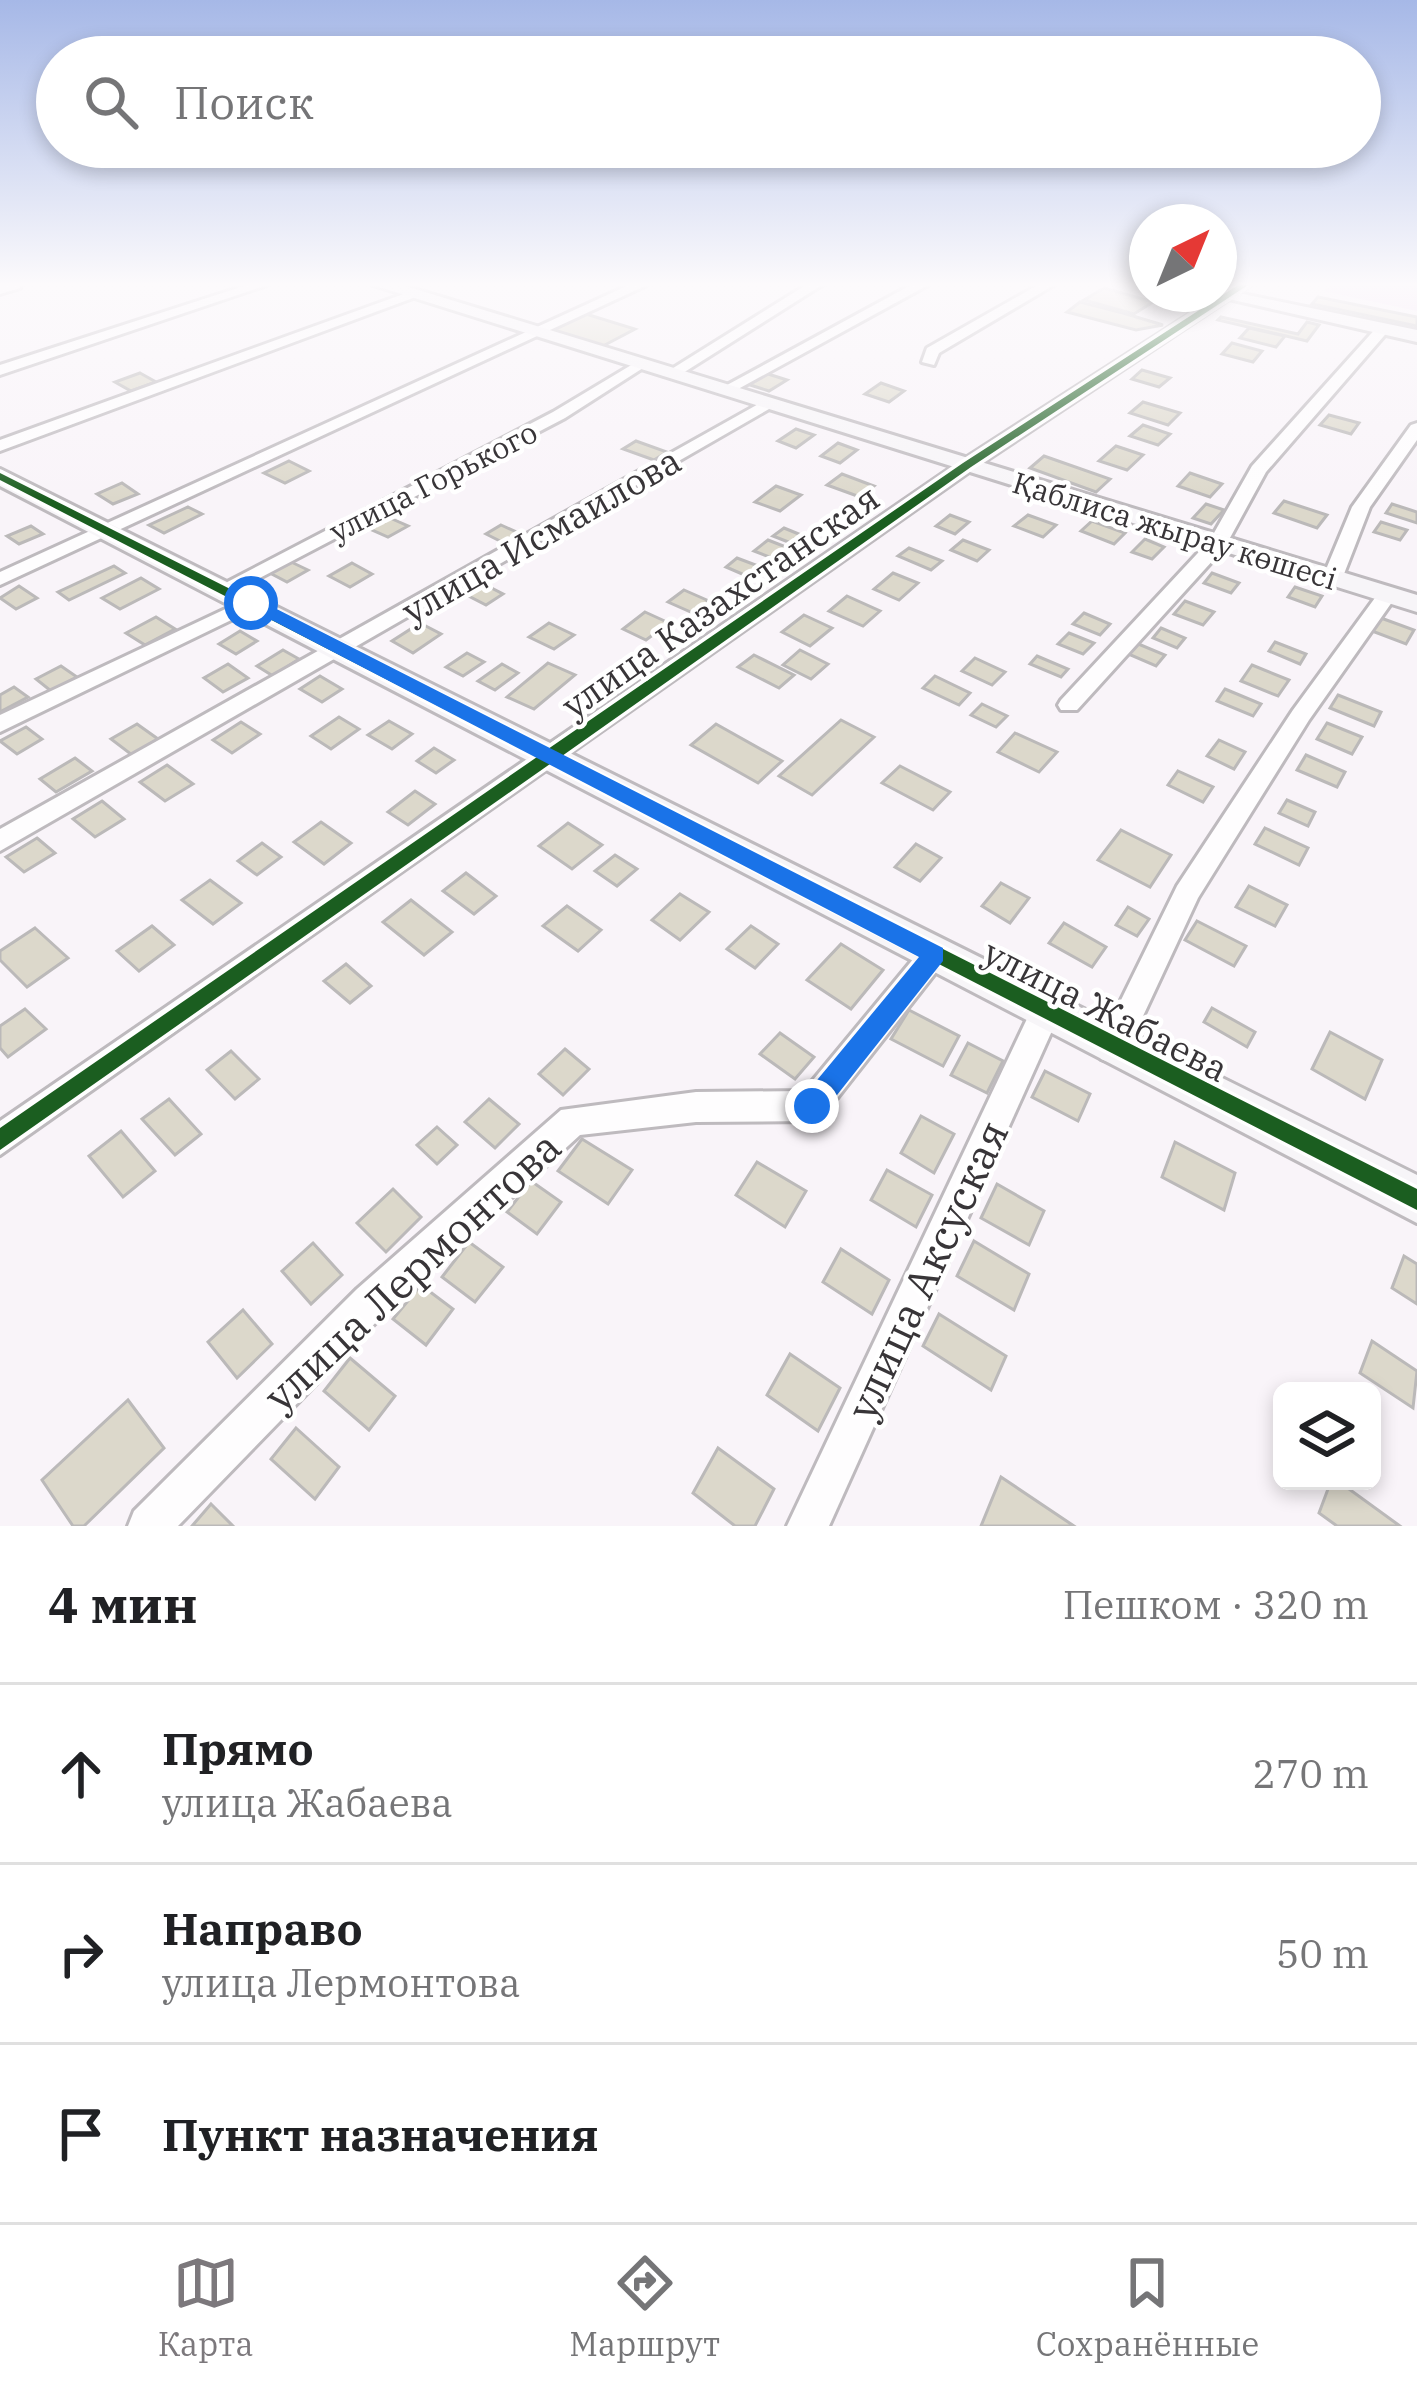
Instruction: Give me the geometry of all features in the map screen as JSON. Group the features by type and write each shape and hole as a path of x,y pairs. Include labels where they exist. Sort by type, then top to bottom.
{"street":[{"path":"0,370 42,356"},
{"path":"0,446 248,356"},
{"path":"0,579 487,356"},
{"name":"Қаблиса жырау көшесі","path":"612,356 1417,604"},
{"path":"670,375 700,356"},
{"path":"724,391 789,356"},
{"path":"929,362 931,356"},
{"name":"улица Казахстанская","path":"0,1140 968,465 1132,356"},
{"path":"1069,705 1218,542 1258,470 1359,356"},
{"name":"улица Горького","path":"0,724 559,415 638,364"},
{"name":"улица Исмаилова","path":"0,841 768,405"},
{"path":"1333,579 1361,507 1417,428"},
{"name":"улица Жабаева","path":"0,476 1417,1200"},
{"path":"1112,1048 1187,893 1301,715 1387,595"},
{"name":"улица Лермонтова","path":"149,1526 370,1302 572,1121 697,1107 812,1106 934,954"},
{"name":"улица Аксуская","path":"808,1526 1045,1013"}],"building":[{"path":"1142,370 1170,378 1159,387 1132,379"},
{"path":"140,373 156,382 131,391 115,382"},
{"path":"765,373 787,380 769,391 747,384"},
{"path":"881,383 904,391 889,402 865,394"},
{"path":"1143,402 1180,413 1168,425 1130,413"},
{"path":"1329,415 1359,423 1351,434 1320,425"},
{"path":"1143,425 1170,434 1158,445 1130,436"},
{"path":"796,429 814,435 796,448 778,441"},
{"path":"636,441 667,452 654,460 623,449"},
{"path":"838,443 857,450 840,463 821,456"},
{"path":"1116,446 1143,455 1127,470 1099,461"},
{"path":"1044,456 1110,479 1096,492 1030,468"},
{"path":"289,461 309,471 285,483 264,473"},
{"path":"1190,473 1222,484 1210,497 1178,486"},
{"path":"842,474 874,486 860,497 827,485"},
{"path":"122,483 138,494 113,504 97,494"},
{"path":"776,486 801,495 780,511 755,502"},
{"path":"1284,501 1327,515 1317,528 1274,513"},
{"path":"1206,504 1224,510 1211,524 1193,518"},
{"path":"1392,504 1417,512 1417,523 1386,513"},
{"path":"188,507 202,514 164,533 149,525"},
{"path":"950,515 969,522 955,534 936,526"},
{"path":"1028,515 1056,525 1043,537 1014,526"},
{"path":"390,518 408,526 388,537 370,529"},
{"path":"1092,521 1125,533 1114,544 1081,531"},
{"path":"1381,522 1407,530 1400,540 1374,532"},
{"path":"501,525 521,534 506,544 486,534"},
{"path":"31,526 43,534 19,544 7,536"},
{"path":"784,528 811,539 801,547 773,536"},
{"path":"1145,539 1164,547 1152,559 1132,552"},
{"path":"768,540 791,549 777,560 754,551"},
{"path":"963,540 989,550 977,561 951,550"},
{"path":"909,548 942,561 931,570 898,556"},
{"path":"737,558 761,567 749,577 726,567"},
{"path":"289,561 308,570 287,582 268,572"},
{"path":"352,563 372,574 350,587 329,576"},
{"path":"114,566 125,573 69,600 58,592"},
{"path":"893,573 918,583 899,600 874,589"},
{"path":"1212,573 1239,583 1231,593 1204,583"},
{"path":"141,578 159,589 120,609 102,598"},
{"path":"476,580 503,594 486,605 459,591"},
{"path":"19,586 37,598 16,609 0,598"},
{"path":"1295,587 1322,596 1315,607 1288,597"},
{"path":"684,590 709,601 693,613 668,602"},
{"path":"847,596 880,611 863,626 829,611"},
{"path":"1185,601 1214,612 1203,625 1174,614"},
{"path":"645,612 669,623 646,640 623,629"},
{"path":"1084,613 1110,624 1100,635 1073,624"},
{"path":"804,615 832,628 810,646 782,632"},
{"path":"156,617 175,629 145,645 126,633"},
{"path":"1381,618 1414,630 1406,644 1372,631"},
{"path":"420,623 441,634 413,653 392,641"},
{"path":"549,623 574,635 554,649 529,637"},
{"path":"1161,628 1185,638 1177,648 1153,638"},
{"path":"240,631 257,641 236,654 219,644"},
{"path":"1069,633 1094,643 1083,654 1058,644"},
{"path":"1275,642 1306,654 1300,664 1269,651"},
{"path":"1136,643 1165,655 1156,666 1126,653"},
{"path":"283,650 299,659 273,676 257,666"},
{"path":"800,650 828,664 811,679 783,665"},
{"path":"467,653 484,662 463,676 446,667"},
{"path":"754,655 794,675 779,688 738,667"},
{"path":"1037,656 1068,669 1061,677 1030,664"},
{"path":"975,658 1005,672 992,685 962,671"},
{"path":"548,663 575,675 534,709 507,697"},
{"path":"228,664 248,678 223,692 204,678"},
{"path":"502,664 518,673 495,690 478,681"},
{"path":"1252,665 1289,680 1278,696 1241,681"},
{"path":"61,666 77,677 51,691 36,679"},
{"path":"320,676 342,689 322,702 300,689"},
{"path":"935,676 970,693 959,705 923,688"},
{"path":"14,687 28,697 0,712 0,695"},
{"path":"1225,689 1261,704 1253,716 1217,701"},
{"path":"1338,695 1381,712 1374,726 1330,708"},
{"path":"982,704 1007,716 996,727 971,715"},
{"path":"339,717 359,729 331,749 311,736"},
{"path":"841,720 874,737 812,795 779,776"},
{"path":"389,721 412,734 392,749 368,735"},
{"path":"241,722 260,734 232,753 213,740"},
{"path":"1327,723 1362,737 1352,754 1317,739"},
{"path":"137,724 158,739 132,755 111,739"},
{"path":"716,724 782,761 758,783 691,745"},
{"path":"26,727 42,739 17,754 0,741"},
{"path":"1015,733 1057,752 1039,772 998,752"},
{"path":"1219,740 1245,752 1234,769 1207,756"},
{"path":"434,748 454,760 436,773 417,761"},
{"path":"1306,755 1345,772 1337,787 1297,770"},
{"path":"75,758 92,771 56,792 40,779"},
{"path":"167,765 193,784 165,801 140,782"},
{"path":"900,766 950,792 933,810 882,783"},
{"path":"1178,771 1213,787 1203,802 1168,785"},
{"path":"415,791 435,804 408,825 388,812"},
{"path":"1287,800 1315,812 1308,826 1279,813"},
{"path":"102,801 124,819 95,837 73,819"},
{"path":"321,822 351,843 324,864 294,842"},
{"path":"568,823 602,845 572,869 539,846"},
{"path":"1265,828 1308,848 1299,865 1255,844"},
{"path":"1121,830 1171,855 1150,887 1098,860"},
{"path":"37,838 55,853 24,872 6,857"},
{"path":"262,843 281,857 257,875 238,861"},
{"path":"916,844 941,858 920,881 895,867"},
{"path":"615,855 637,869 617,886 595,871"},
{"path":"466,873 496,896 474,914 443,891"},
{"path":"210,880 241,903 213,924 182,900"},
{"path":"1001,883 1029,898 1010,923 982,906"},
{"path":"1249,886 1287,905 1275,926 1236,907"},
{"path":"680,894 709,912 680,940 652,920"},
{"path":"411,900 452,932 424,955 383,922"},
{"path":"567,906 601,930 578,951 543,926"},
{"path":"1128,907 1149,919 1137,936 1116,925"},
{"path":"1197,921 1246,946 1234,966 1185,940"},
{"path":"1064,923 1106,947 1092,967 1049,943"},
{"path":"152,926 174,945 139,971 117,951"},
{"path":"751,926 778,944 755,968 727,949"},
{"path":"35,928 68,958 27,987 0,960 0,951"},
{"path":"841,944 883,970 851,1009 807,980"},
{"path":"346,964 371,986 350,1003 324,981"},
{"path":"1212,1008 1255,1032 1247,1047 1204,1022"},
{"path":"25,1009 46,1029 8,1057 0,1048 0,1026"},
{"path":"909,1010 959,1036 943,1066 891,1039"},
{"path":"1330,1032 1382,1060 1365,1099 1312,1069"},
{"path":"780,1033 814,1057 795,1079 760,1054"},
{"path":"968,1043 1003,1061 987,1093 951,1075"},
{"path":"565,1049 589,1069 563,1095 539,1074"},
{"path":"231,1051 259,1079 235,1099 207,1070"},
{"path":"1045,1071 1090,1094 1078,1121 1032,1097"},
{"path":"169,1099 201,1134 175,1155 142,1119"},
{"path":"489,1099 519,1124 495,1148 465,1122"},
{"path":"921,1116 954,1134 934,1173 901,1153"},
{"path":"437,1127 457,1145 437,1164 417,1145"},
{"path":"121,1131 155,1171 123,1197 89,1156"},
{"path":"582,1139 632,1170 608,1204 558,1171"},
{"path":"1175,1142 1235,1173 1224,1210 1162,1177"},
{"path":"757,1162 806,1191 785,1227 736,1195"},
{"path":"887,1170 932,1195 916,1227 871,1200"},
{"path":"531,1181 561,1202 537,1234 507,1212"},
{"path":"997,1184 1044,1211 1029,1245 981,1218"},
{"path":"393,1189 421,1217 386,1252 357,1223"},
{"path":"974,1241 1029,1274 1014,1310 957,1276"},
{"path":"469,1242 503,1267 475,1302 442,1277"},
{"path":"313,1243 342,1275 311,1304 282,1271"},
{"path":"841,1249 889,1280 872,1314 823,1282"},
{"path":"1404,1256 1417,1264 1417,1304 1392,1288"},
{"path":"421,1285 453,1309 426,1345 393,1319"},
{"path":"243,1310 272,1344 237,1378 208,1342"},
{"path":"939,1314 1006,1356 991,1390 923,1346"},
{"path":"1372,1341 1417,1371 1413,1408 1381,1387 1381,1382 1360,1373"},
{"path":"790,1354 840,1388 818,1431 767,1395"},
{"path":"350,1358 395,1396 369,1430 324,1391"},
{"path":"128,1400 164,1448 84,1526 73,1526 42,1480"},
{"path":"296,1428 339,1467 315,1499 271,1459"},
{"path":"718,1448 774,1489 755,1526 735,1526 693,1493"},
{"path":"1001,1477 1074,1526 981,1526"},
{"path":"1328,1490 1350,1490 1400,1526 1337,1526 1319,1513"},
{"path":"211,1504 233,1526 192,1526"}],"cycle path":[{"path":"0,1140 967,465 1134,356"},
{"path":"0,476 1417,1200"}],"route":[{"path":"251,603 934,954 812,1106"}]}
